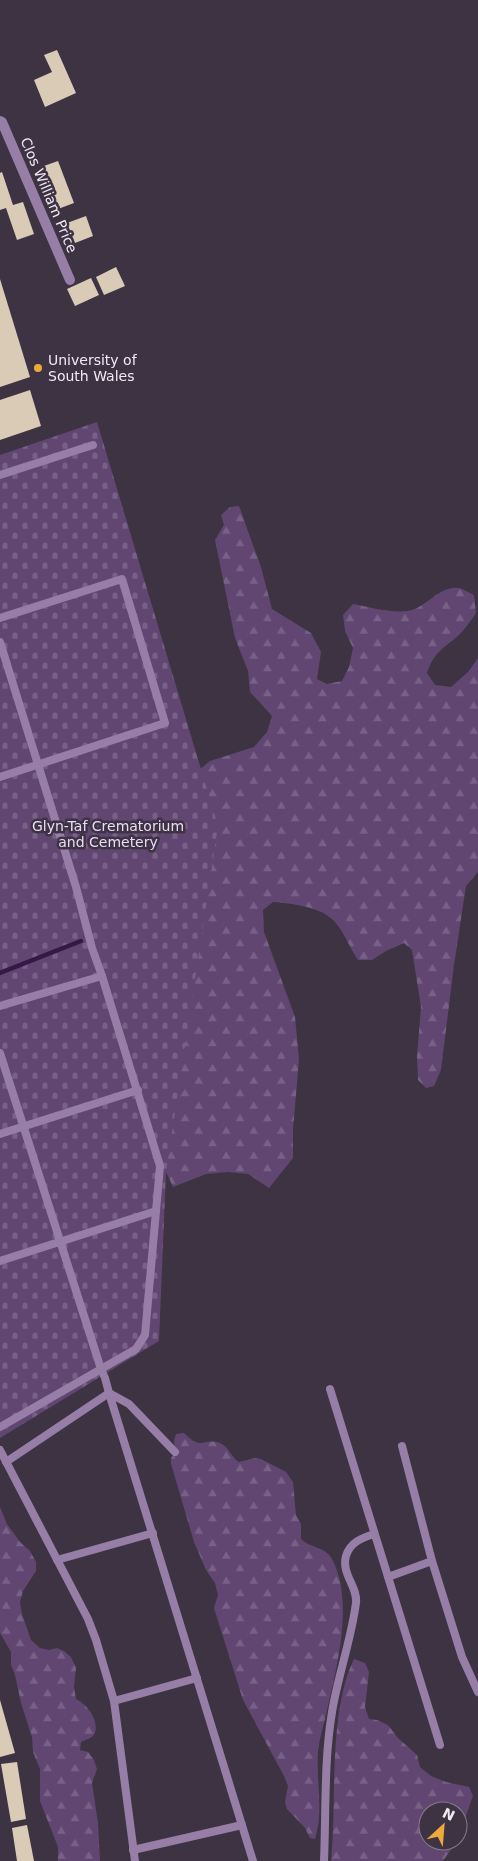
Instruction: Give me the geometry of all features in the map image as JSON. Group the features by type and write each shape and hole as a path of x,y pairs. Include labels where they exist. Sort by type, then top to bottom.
{"street":[{"name":"Clos William Price","path":"1,121 70,280"}],"lane":[{"path":"0,475 93,445"},
{"path":"0,618 122,579 165,723 0,777"},
{"path":"0,642 160,1166 145,1335 136,1348 0,1427"},
{"path":"0,1006 102,976"},
{"path":"0,1053 22,1127 101,1369 106,1378 109,1393 254,1861"},
{"path":"0,1134 138,1090"},
{"path":"0,1261 156,1211"},
{"path":"330,1389 440,1745"},
{"path":"109,1393 129,1404 175,1452"},
{"path":"6,1462 109,1393"},
{"path":"402,1446 432,1561 462,1657 478,1692"},
{"path":"0,1450 88,1619 96,1640 114,1702 135,1861"},
{"path":"57,1560 153,1533"},
{"path":"324,1861 328,1753 332,1714 356,1601 346,1570 346,1556 349,1548 355,1541 374,1534"},
{"path":"388,1577 432,1561"},
{"path":"114,1702 197,1678"},
{"path":"133,1850 242,1825"}],"green space":[{"name":"Glyn-Taf Crematorium and Cemetery","path":"97,422 218,826 166,1172 159,1341 0,1438 0,455"},
{"path":"239,506 261,567 272,609 311,633 321,652 317,679 327,684 342,681 349,667 353,648 345,631 343,615 353,604 386,610 407,611 452,588 459,588 474,595 476,613 462,632 437,654 427,673 435,685 451,687 468,672 478,658 478,872 466,886 441,1070 434,1086 426,1088 418,1080 417,1056 421,1007 412,950 404,943 372,960 358,960 337,924 321,912 296,905 273,902 263,910 264,932 295,1017 299,1059 293,1130 293,1158 269,1188 248,1174 228,1172 206,1174 173,1187 166,1172 194,774 210,761 254,747 267,732 272,716 250,692 248,671 235,638 215,540 224,525 221,515 230,507"},
{"path":"184,1433 195,1442 220,1443 239,1462 255,1458 261,1459 286,1472 293,1482 296,1515 301,1524 301,1539 326,1552 332,1559 339,1576 343,1615 338,1657 319,1748 319,1818 315,1839 310,1838 305,1828 287,1809 285,1802 288,1786 284,1776 243,1700 214,1608 218,1595 215,1583 206,1570 194,1542 171,1464 171,1458 175,1452 174,1441 176,1434"},
{"path":"0,1507 7,1524 20,1542 30,1551 36,1562 36,1571 23,1591 20,1602 31,1640 40,1648 49,1650 57,1648 71,1657 76,1668 74,1687 76,1699 88,1709 94,1718 95,1733 91,1738 81,1742 80,1750 88,1752 94,1760 97,1769 92,1783 98,1823 100,1861 58,1861 58,1847 40,1801 40,1769 33,1752 32,1737 11,1665 11,1652 0,1633"},
{"path":"354,1659 365,1663 369,1672 365,1707 369,1719 388,1725 398,1738 417,1755 420,1767 431,1776 446,1782 469,1787 473,1796 468,1810 468,1801 418,1801 418,1851 450,1851 443,1861 331,1861 337,1731 340,1705 346,1680"}],"building":[{"path":"57,50 76,93 45,107 34,80 52,72 44,55"},
{"path":"58,161 74,203 58,209 41,167"},
{"path":"2,172 13,205 23,202 34,234 17,240 6,208 0,210 0,173"},
{"path":"86,216 93,236 75,243 67,223"},
{"path":"116,267 125,286 104,295 96,277"},
{"path":"91,278 99,295 75,306 67,289"},
{"path":"0,279 30,377 0,387"},
{"path":"30,390 41,426 0,440 0,400"},
{"path":"0,1700 15,1753 0,1757"},
{"path":"17,1762 26,1819 11,1822 1,1764"},
{"path":"27,1825 34,1861 17,1861 12,1828"}],"waterway":[{"path":"0,973 81,941"}],"place":[{"name":"University of South Wales","path":"38,368"}]}
